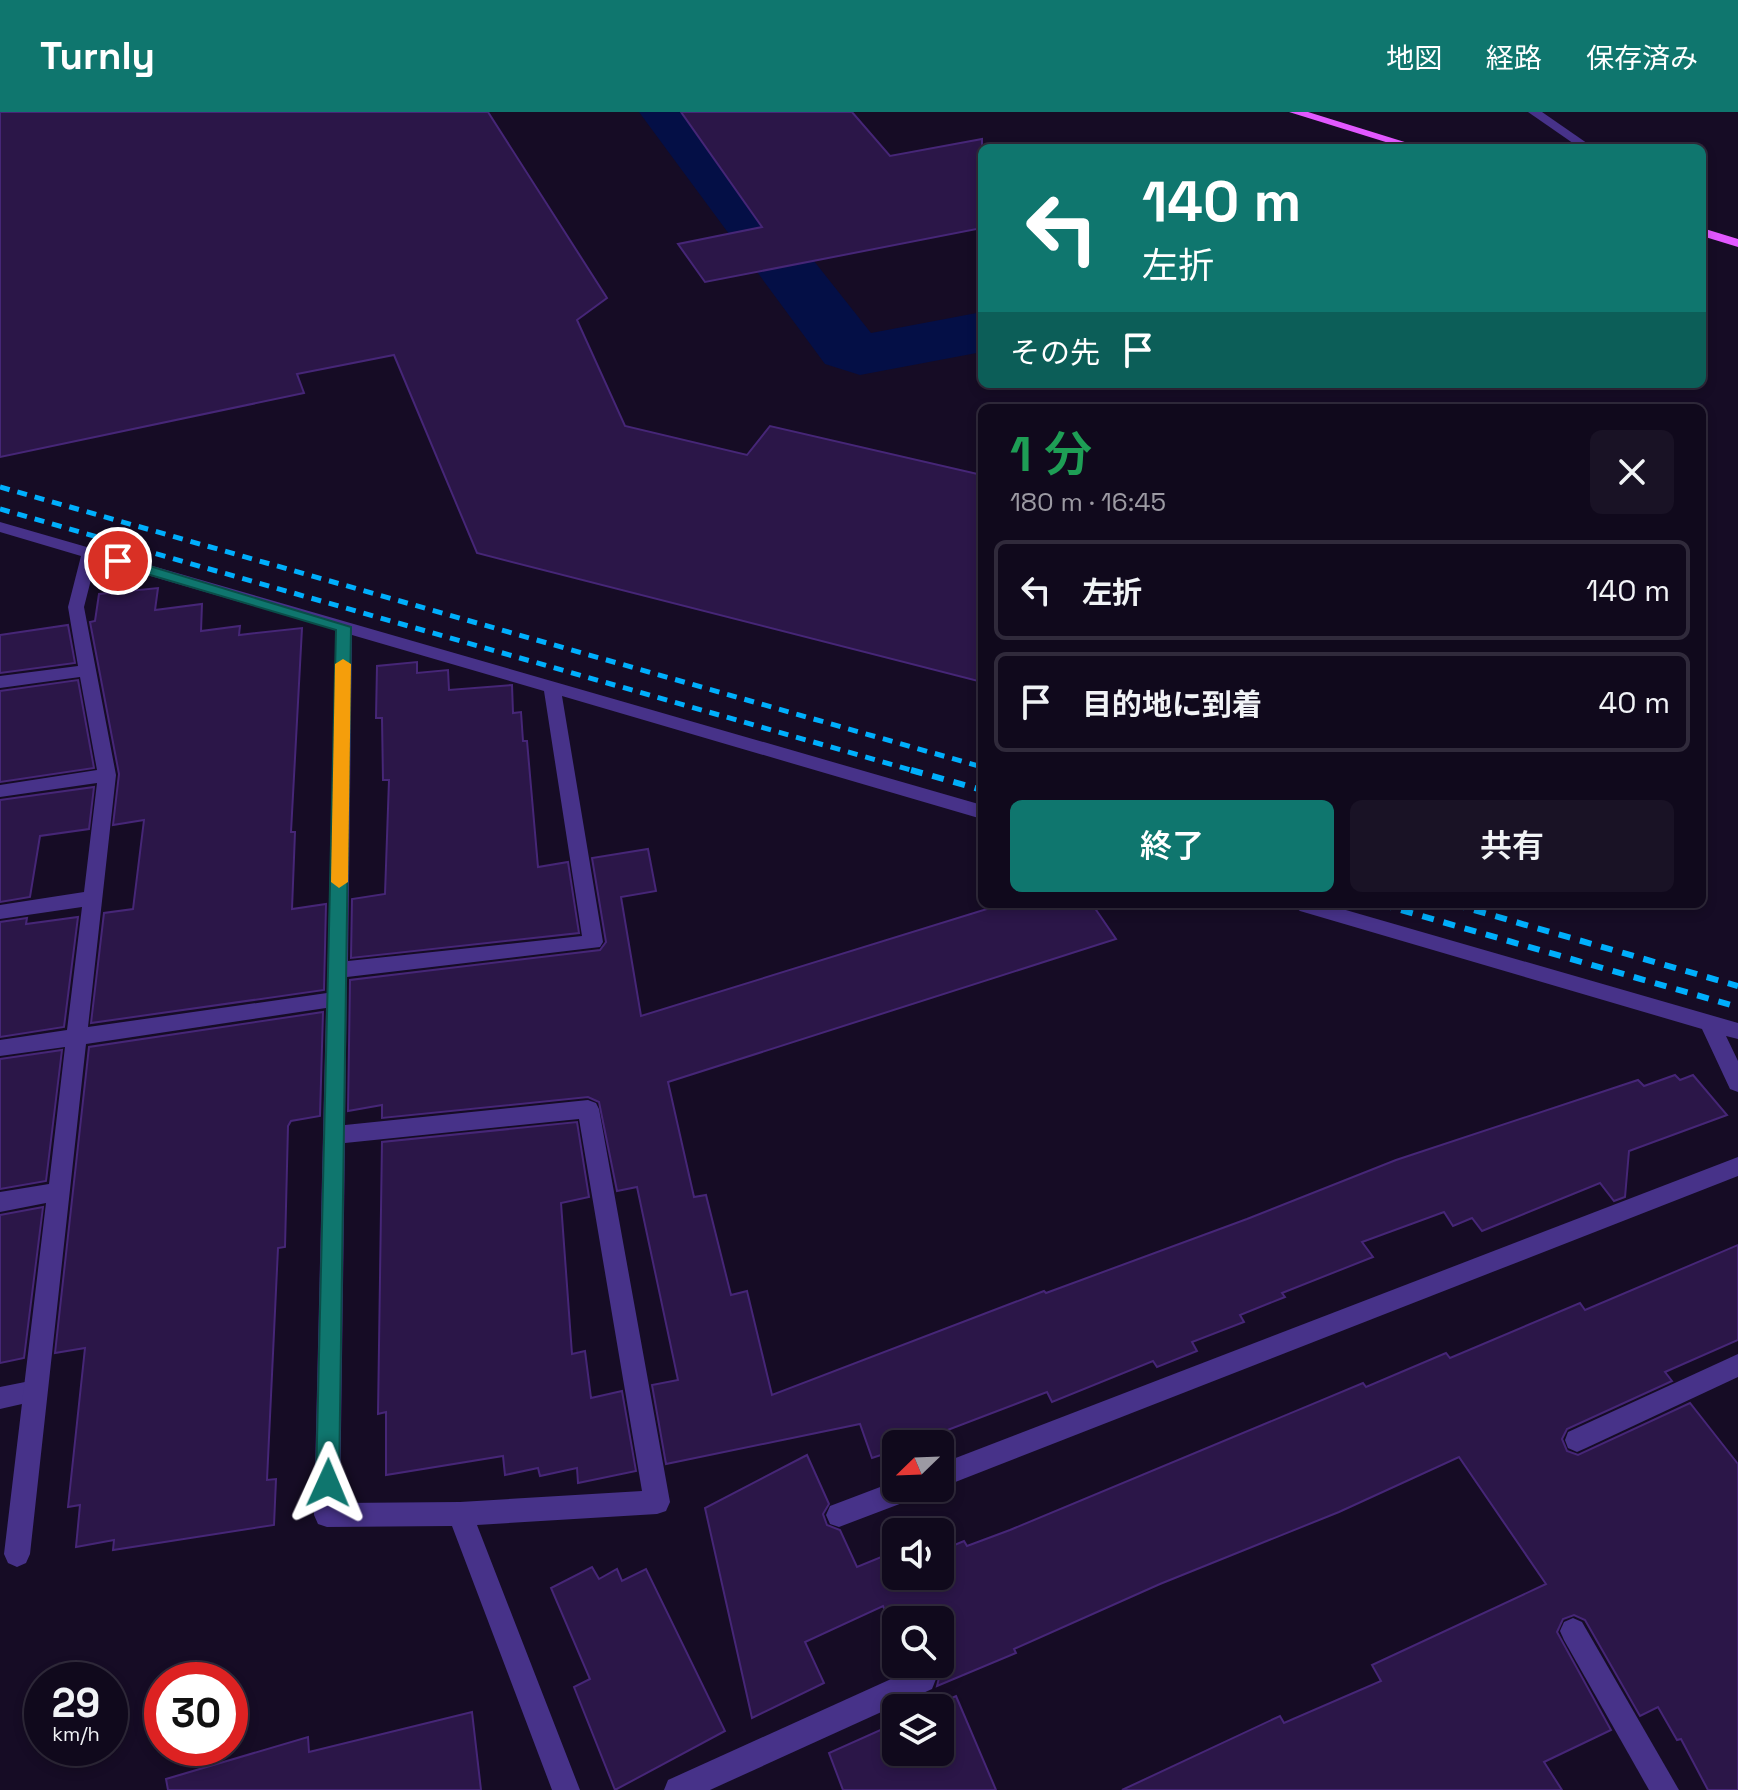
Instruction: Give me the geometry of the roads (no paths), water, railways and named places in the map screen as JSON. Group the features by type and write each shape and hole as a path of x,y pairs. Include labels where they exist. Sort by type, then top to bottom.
{"main road":[{"path":"1295,112 1404,144"},
{"path":"1706,233 1738,243"}],"street":[{"path":"1534,112 1582,144"},
{"path":"0,527 978,811"},
{"path":"17,1554 107,775 76,607 90,553"},
{"path":"335,1135 588,1109 657,1502 460,1514 327,1515 344,627"},
{"path":"0,682 88,670"},
{"path":"338,970 593,942 552,687"},
{"path":"0,791 107,775"},
{"path":"0,912 93,898"},
{"path":"1314,908 1738,1031"},
{"path":"0,1048 337,999"},
{"path":"1709,1022 1738,1083"},
{"path":"954,1471 1738,1166"},
{"path":"0,1202 58,1192"},
{"path":"1577,1440 1738,1365"},
{"path":"0,1398 35,1391"},
{"path":"839,1515 882,1498"},
{"path":"460,1514 566,1790"},
{"path":"1573,1631 1665,1790"},
{"path":"678,1790 922,1679"}],"waterway":[{"path":"667,112 849,350 860,355 978,333"}],"railway":[{"path":"0,487 978,766"},
{"path":"0,509 912,770"},
{"path":"912,770 978,789"},
{"path":"912,770 918,772"},
{"path":"1394,908 1738,1007"},
{"path":"1467,908 1738,986"}]}
